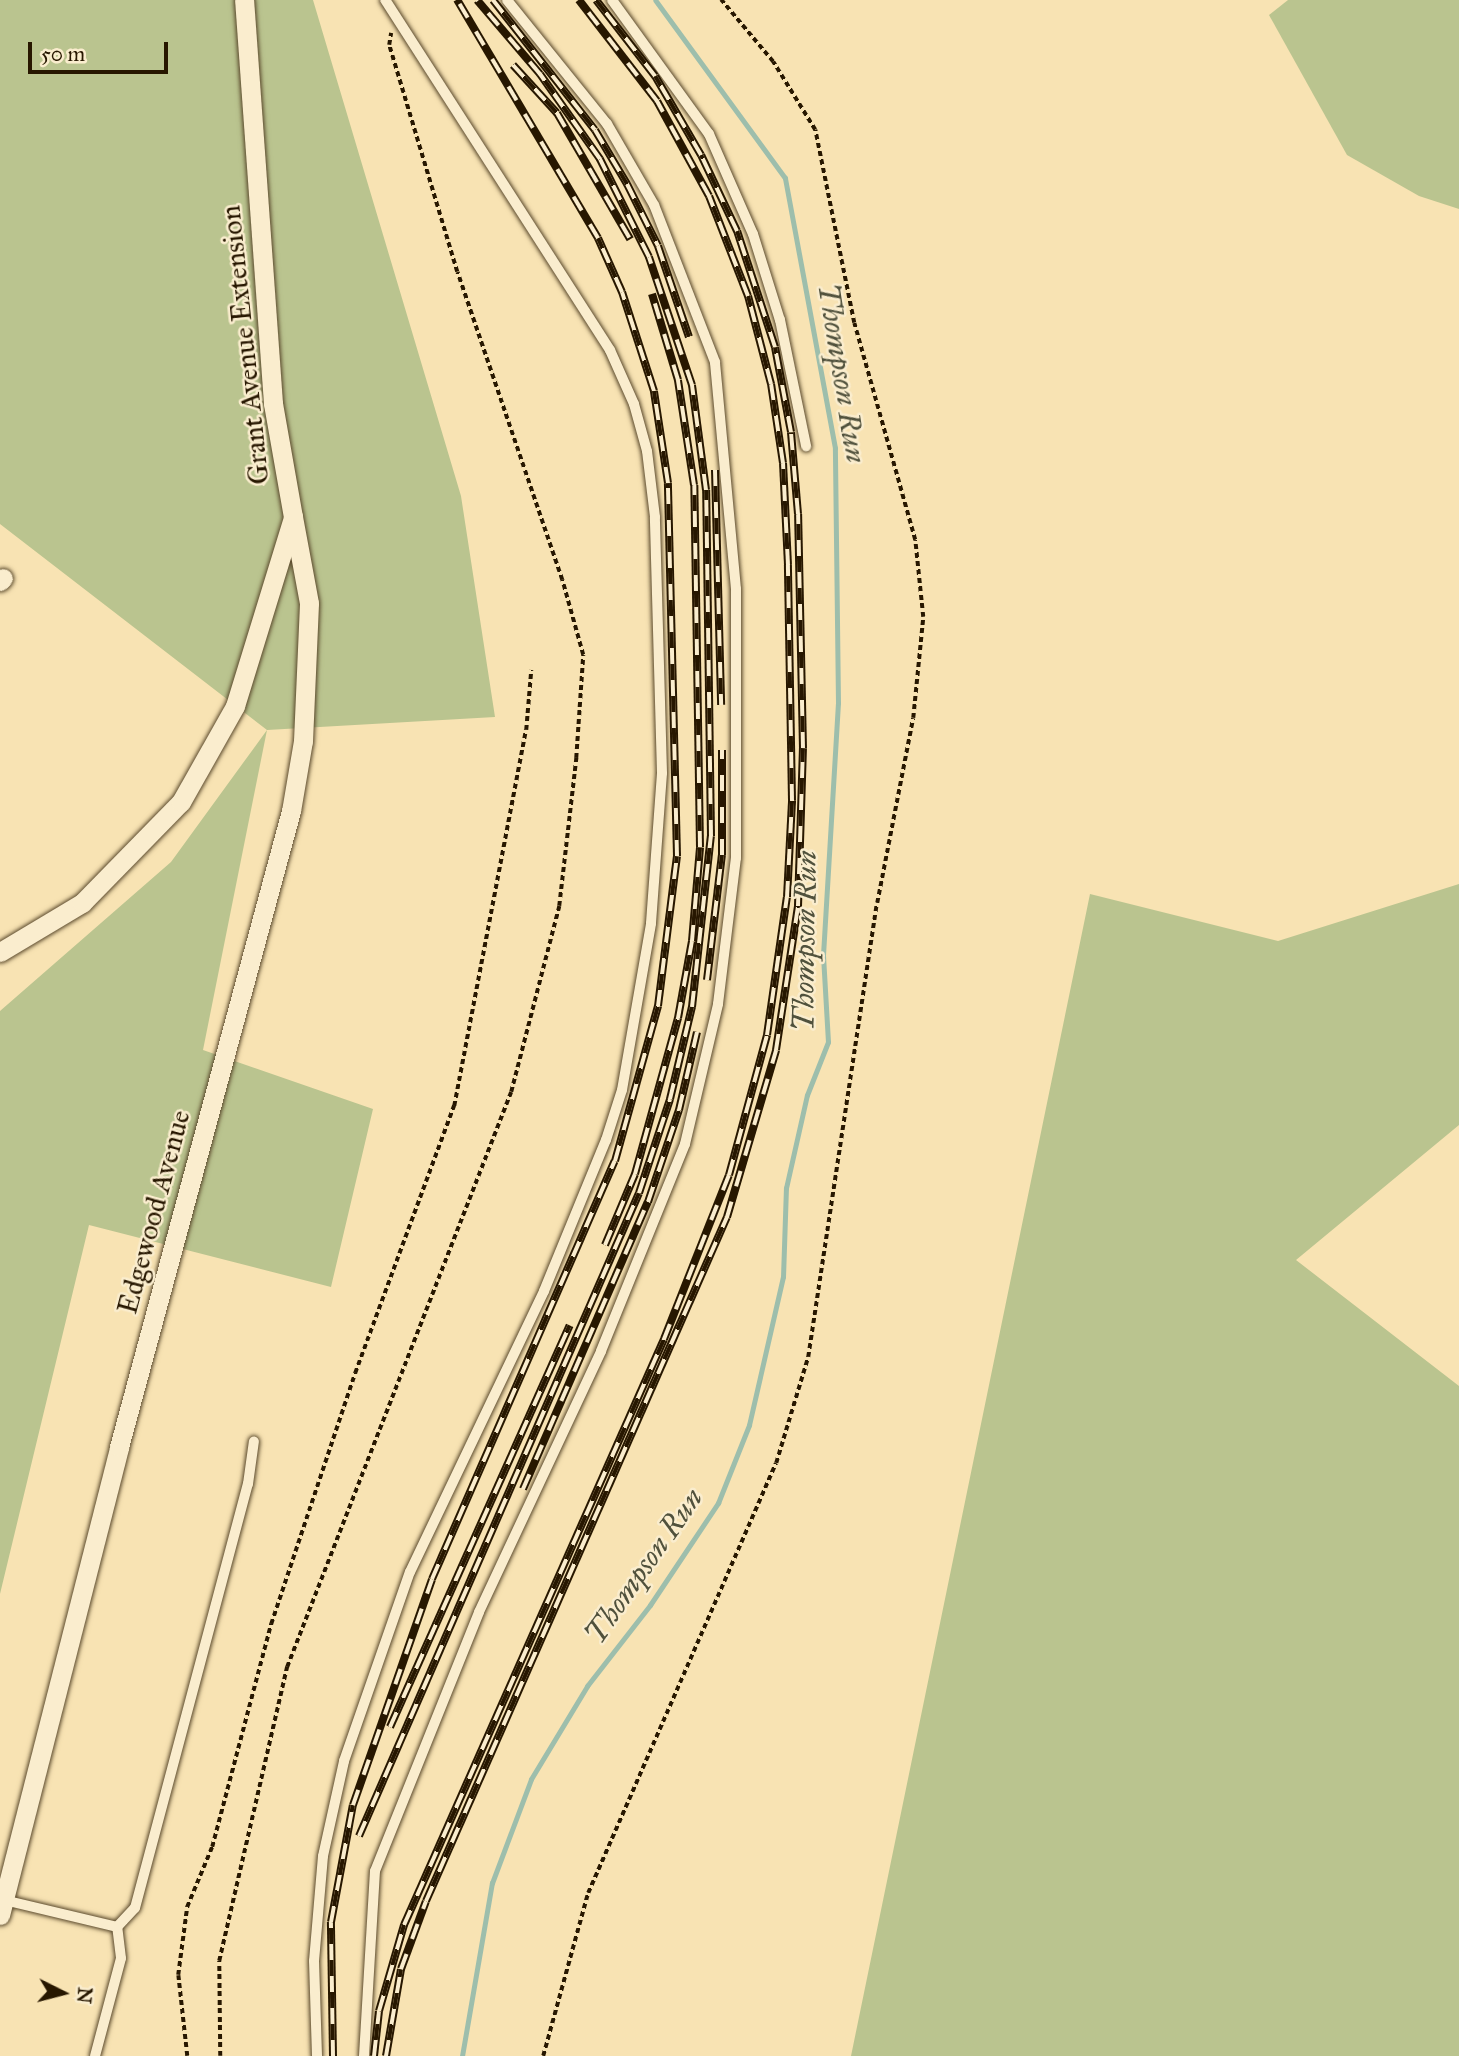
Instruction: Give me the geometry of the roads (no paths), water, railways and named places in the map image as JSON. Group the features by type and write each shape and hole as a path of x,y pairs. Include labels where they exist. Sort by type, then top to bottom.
{"street":[{"name":"Grant Avenue Extension","path":"0,952 82,903 181,802 235,706 293,517 273,403 244,0"},
{"name":"Edgewood Avenue","path":"1,1905 119,1447 291,811 304,731 309,603 293,517"}],"lane":[{"path":"317,2056 314,1961 323,1856 344,1760 410,1572 549,1280 606,1140 622,1090 651,923 662,773 655,517 647,451 634,404 610,350 393,17 385,0"},
{"path":"364,2056 375,1871 479,1612 601,1351 685,1144 718,1004 736,858 736,589 715,362 654,205 607,124 507,0"},
{"path":"612,0 709,134 748,221 780,320 806,446"},
{"path":"1,1905 117,1927 128,1919 138,1900 192,1682 248,1484 254,1441"},
{"path":"95,2056 121,1958 117,1927"}],"waterway":[{"name":"Thompson Run","path":"462,2056 492,1883 531,1779 587,1686 650,1605 718,1503 749,1425 783,1277 786,1188 807,1095 828,1042 823,955 838,703 835,448 785,178 655,0"}],"railway":[{"path":"333,2056 331,1922 353,1805 432,1579 615,1161 658,1006 677,856 668,483 654,391 622,292 598,238 457,0"},
{"path":"359,1836 639,1193 670,1099 692,1007 711,836 706,490 692,385 649,257 600,159 540,74 477,0"},
{"path":"493,0 595,130 627,184 658,246 689,337"},
{"path":"374,2056 379,2011 404,1925 664,1339 729,1175 767,1035 787,897 792,800 788,565 783,463 771,384 748,296 709,196 657,101 579,0"},
{"path":"386,2056 401,1969 426,1901 727,1217 776,1050 798,906 803,748 798,514 791,432 775,347 737,231 701,155 655,76 596,0"},
{"path":"513,65 557,113 630,239"},
{"path":"605,1245 635,1174 678,1018 692,941 700,847 694,485 678,380 652,294"},
{"path":"715,470 721,705"},
{"path":"707,980 722,855 722,750"},
{"path":"523,1489 648,1202 679,1110 697,1032"},
{"path":"390,1727 570,1325"}]}
